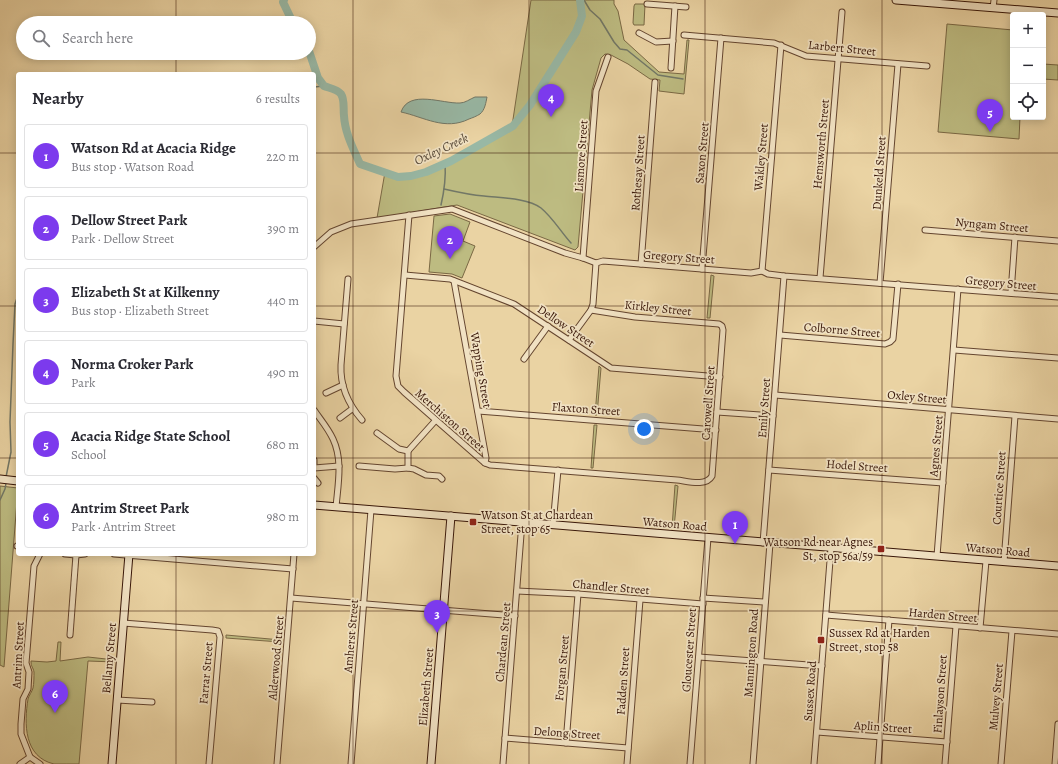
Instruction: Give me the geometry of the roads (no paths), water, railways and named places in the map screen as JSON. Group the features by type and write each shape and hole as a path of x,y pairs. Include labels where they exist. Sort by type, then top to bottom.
{"street":[{"path":"896,0 1058,13"},
{"path":"993,8 994,0"},
{"path":"647,4 686,7"},
{"path":"671,68 675,6"},
{"name":"Hemsworth Street","path":"820,278 842,12"},
{"path":"639,32 656,42 673,40"},
{"name":"Larbert Street","path":"684,35 774,43 806,56 927,66"},
{"name":"Saxon Street","path":"702,269 721,38"},
{"name":"Wakley Street","path":"762,271 781,45"},
{"name":"Lismore Street","path":"583,258 596,91 608,57"},
{"name":"Dunkeld Street","path":"880,283 898,64"},
{"name":"Rothesay Street","path":"641,264 655,82"},
{"name":"Gregory Street","path":"316,245 331,232 352,224 452,209 565,253 596,263 603,261 751,273 762,271 768,274 784,276 1058,297"},
{"name":"Merchiston Street","path":"409,215 396,376 398,386 435,420 485,463 490,465 705,482 710,480"},
{"name":"Nyngam Street","path":"924,230 1058,241"},
{"path":"1010,293 1015,237"},
{"path":"569,340 591,310 593,304 596,263"},
{"name":"Dellow Street","path":"404,276 450,279 514,304 612,368 720,377"},
{"name":"Emily Street","path":"766,543 769,470 784,276"},
{"path":"348,279 341,379 352,409 362,420"},
{"name":"Wapping Street","path":"454,281 478,411 486,458 485,463"},
{"name":"Colborne Street","path":"780,335 886,344 893,339 898,284"},
{"name":"Agnes Street","path":"937,556 958,289"},
{"name":"Kirkley Street","path":"591,310 635,317 719,324 722,326"},
{"path":"316,322 344,324"},
{"path":"524,359 548,326"},
{"name":"Carowell Street","path":"710,480 712,476 716,430 723,330 722,326"},
{"path":"954,350 1058,358"},
{"path":"326,393 343,385"},
{"name":"Oxley Street","path":"775,395 1058,419"},
{"path":"340,418 352,409"},
{"name":"Flaxton Street","path":"478,411 716,430"},
{"path":"717,412 773,416"},
{"path":"316,414 333,439 338,453 339,466 336,507"},
{"name":"Courtice Street","path":"1004,562 1015,416"},
{"path":"408,468 408,451 435,420"},
{"path":"377,433 399,449 408,451"},
{"path":"316,468 339,466"},
{"path":"359,466 395,469 408,468 414,469 426,475 440,476 442,479"},
{"path":"553,525 558,470"},
{"name":"Hodel Street","path":"769,470 943,483"},
{"path":"0,480 15,481"},
{"name":"Watson Road","path":"316,505 1058,566"},
{"name":"Amherst Street","path":"351,764 371,510"},
{"name":"Elizabeth Street","path":"431,764 451,516"},
{"name":"Chardean Street","path":"503,764 522,522"},
{"name":"Gloucester Street","path":"690,764 708,538"},
{"name":"Mannington Road","path":"753,764 765,602 766,543"},
{"name":"Sussex Road","path":"814,764 831,548"},
{"name":"Antrim Street","path":"30,757 22,734 21,724 23,699 28,689 29,672 26,663 34,566 39,556"},
{"path":"70,635 76,556"},
{"name":"Bellamy Street","path":"112,764 129,556"},
{"path":"141,556 293,569"},
{"name":"Alderwood Street","path":"277,764 294,556"},
{"path":"980,628 986,560"},
{"name":"Chandler Street","path":"517,591 578,594 703,604"},
{"name":"Forgan Street","path":"566,743 578,594"},
{"path":"291,598 515,616"},
{"path":"703,598 765,602"},
{"name":"Fadden Street","path":"627,764 640,600"},
{"name":"Harden Street","path":"826,615 1058,634"},
{"path":"878,764 889,620"},
{"name":"Farrar Street","path":"123,622 218,631 220,637 209,764"},
{"name":"Finlayson Street","path":"945,764 956,626"},
{"name":"Mulvey Street","path":"1001,764 1012,631"},
{"path":"699,657 822,666"},
{"path":"117,700 152,702"},
{"path":"1055,764 1058,724"},
{"name":"Aplin Street","path":"817,732 947,742"},
{"name":"Delong Street","path":"505,738 628,748"},
{"path":"20,764 30,757 40,764"}],"waterway":[{"name":"Oxley Creek","path":"284,0 283,2 290,16"},
{"name":"Oxley Creek","path":"316,72 318,78 324,86 337,91 342,96 346,128 360,164 398,177 411,176 426,172 451,161 513,126 530,105 576,32 582,16 580,0"},
{"path":"584,0 590,10 600,19 620,49 627,50 658,75 683,79"},
{"name":"Oxley Creek","path":"312,60 316,72"},
{"path":"316,87 324,86"},
{"path":"441,205 445,163"},
{"path":"444,189 474,195 528,202 541,208 571,243"},
{"path":"6,477 11,452 10,422 16,301"},
{"path":"0,500 6,483"}],"place":[{"name":"Norma Croker Park","path":"551,117"},
{"name":"Acacia Ridge State School","path":"990,132"},
{"name":"Dellow Street Park","path":"450,259"},
{"name":"Watson St at Chardean Street, stop 65","path":"473,522"},
{"name":"Watson Rd at Acacia Ridge","path":"735,544"},
{"name":"Watson Rd near Agnes St, stop 56a/59","path":"881,549"},
{"name":"Elizabeth St at Kilkenny","path":"437,633"},
{"name":"Sussex Rd at Harden Street, stop 58","path":"821,640"},
{"name":"Antrim Street Park","path":"55,713"}]}
